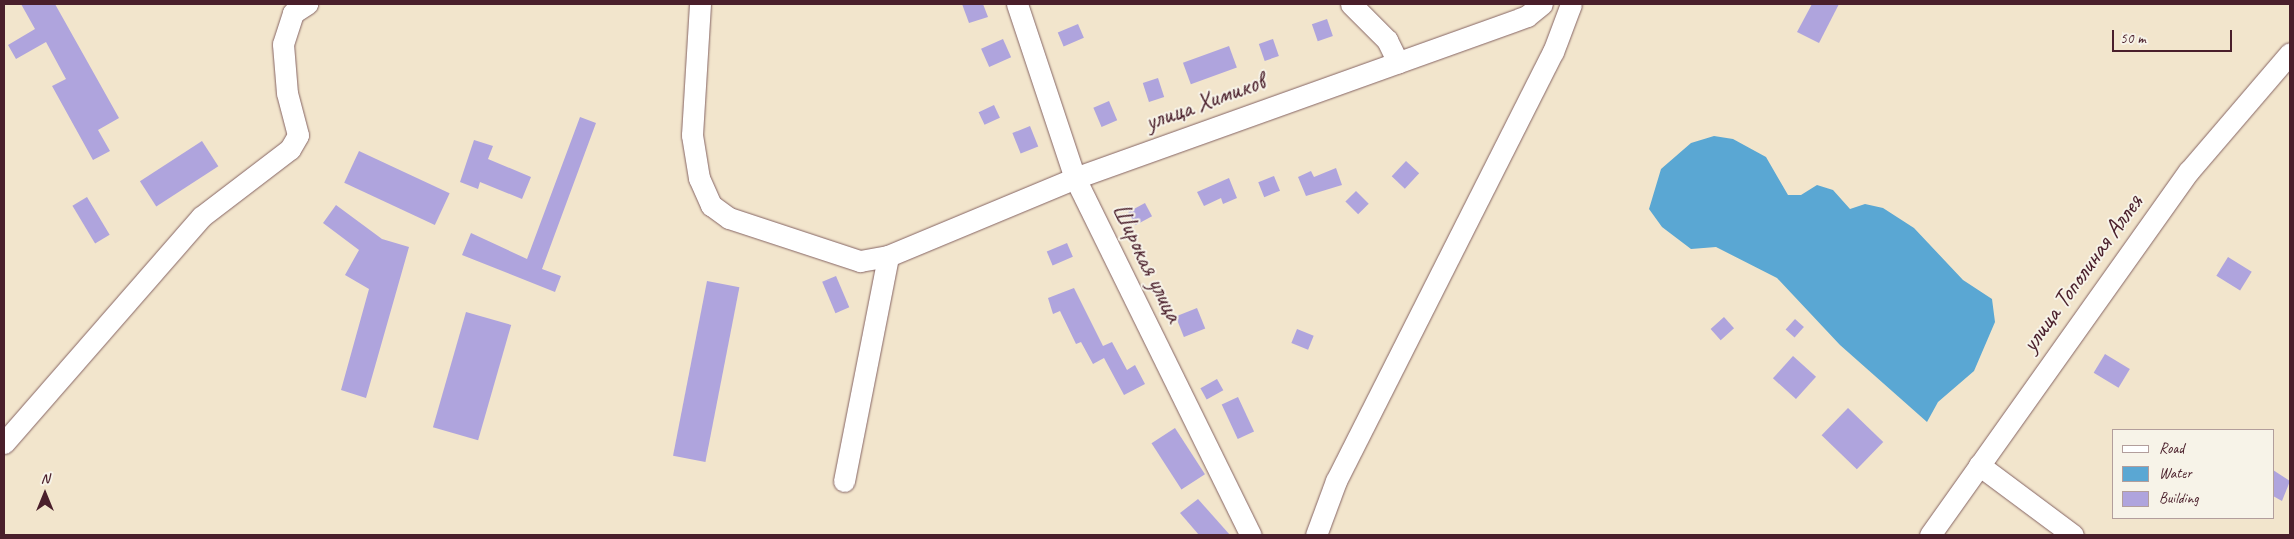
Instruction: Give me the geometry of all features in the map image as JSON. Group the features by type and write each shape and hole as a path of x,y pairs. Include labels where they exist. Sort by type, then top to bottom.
{"street":[{"path":"4,443 201,217 290,149 298,135 287,93 282,44 293,13 307,4"},
{"name":"улица Химиков","path":"700,4 692,135 699,178 711,205 728,218 860,261 888,256 1075,178 1527,16 1542,4"},
{"name":"Широкая улица","path":"1017,4 1075,178 1251,535"},
{"path":"1351,4 1387,40 1398,63"},
{"path":"1316,535 1336,481 1553,52 1571,4"},
{"name":"улица Тополиная Аллея","path":"1930,535 2190,171 2290,53"},
{"path":"844,481 888,256"},
{"path":"1979,465 2073,535"}],"water":[{"path":"1714,136 1733,139 1766,157 1788,195 1801,195 1817,185 1833,190 1850,209 1865,204 1883,208 1914,228 1963,280 1992,299 1995,322 1974,371 1938,402 1927,422 1840,345 1777,278 1716,247 1691,249 1662,227 1649,209 1661,169 1691,143"}],"building":[{"path":"21,4 55,4 119,118 98,130 110,151 93,160 52,86 66,79 46,42 16,59 8,45 35,29"},
{"path":"962,4 983,4 988,17 969,23"},
{"path":"1812,4 1839,4 1819,43 1797,32"},
{"path":"1327,19 1333,36 1318,41 1312,24"},
{"path":"1078,24 1084,38 1064,46 1058,33"},
{"path":"1003,39 1011,57 989,67 981,49"},
{"path":"1273,39 1279,56 1265,61 1259,44"},
{"path":"1229,46 1237,68 1191,84 1183,63"},
{"path":"1158,78 1164,97 1149,102 1143,83"},
{"path":"1109,101 1117,120 1102,127 1093,108"},
{"path":"994,105 1000,118 985,125 979,112"},
{"path":"580,117 596,123 542,269 561,276 555,292 462,255 471,233 527,259"},
{"path":"1030,126 1038,146 1021,154 1012,133"},
{"path":"474,140 493,146 488,159 531,177 522,199 480,182 478,189 460,182"},
{"path":"202,141 218,166 156,206 140,181"},
{"path":"359,151 450,193 435,225 344,183"},
{"path":"1406,161 1419,173 1405,189 1392,176"},
{"path":"1336,168 1342,185 1306,196 1298,177 1311,171 1314,177"},
{"path":"1274,176 1280,191 1264,197 1258,182"},
{"path":"1229,178 1237,198 1223,204 1221,198 1204,206 1197,192"},
{"path":"1356,191 1369,204 1358,214 1345,202"},
{"path":"87,197 110,235 95,243 72,206"},
{"path":"1145,203 1152,216 1135,225 1128,212"},
{"path":"336,205 382,239 409,247 366,398 341,390 369,289 345,275 359,250 323,223"},
{"path":"1067,243 1073,257 1053,265 1047,252"},
{"path":"2228,257 2252,272 2240,290 2216,276"},
{"path":"836,276 849,307 835,313 822,282"},
{"path":"707,281 739,287 705,462 673,456"},
{"path":"1074,288 1103,346 1112,342 1127,370 1135,365 1145,384 1124,395 1104,358 1093,364 1081,342 1076,344 1060,311 1053,314 1048,298"},
{"path":"1197,308 1205,328 1184,337 1176,317"},
{"path":"466,312 511,325 478,440 433,427"},
{"path":"1724,317 1734,328 1721,340 1711,329"},
{"path":"1795,319 1804,327 1795,337 1786,329"},
{"path":"1297,329 1314,336 1308,350 1291,343"},
{"path":"2105,354 2130,369 2119,388 2094,373"},
{"path":"1793,356 1816,377 1796,399 1773,378"},
{"path":"1217,379 1223,390 1207,400 1200,388"},
{"path":"1238,397 1254,431 1238,439 1222,405"},
{"path":"1848,408 1883,442 1857,469 1822,435"},
{"path":"1175,428 1205,474 1181,489 1152,443"},
{"path":"2274,471 2290,481 2282,501 2274,497"},
{"path":"1198,499 1230,535 1199,535 1180,513"}]}
